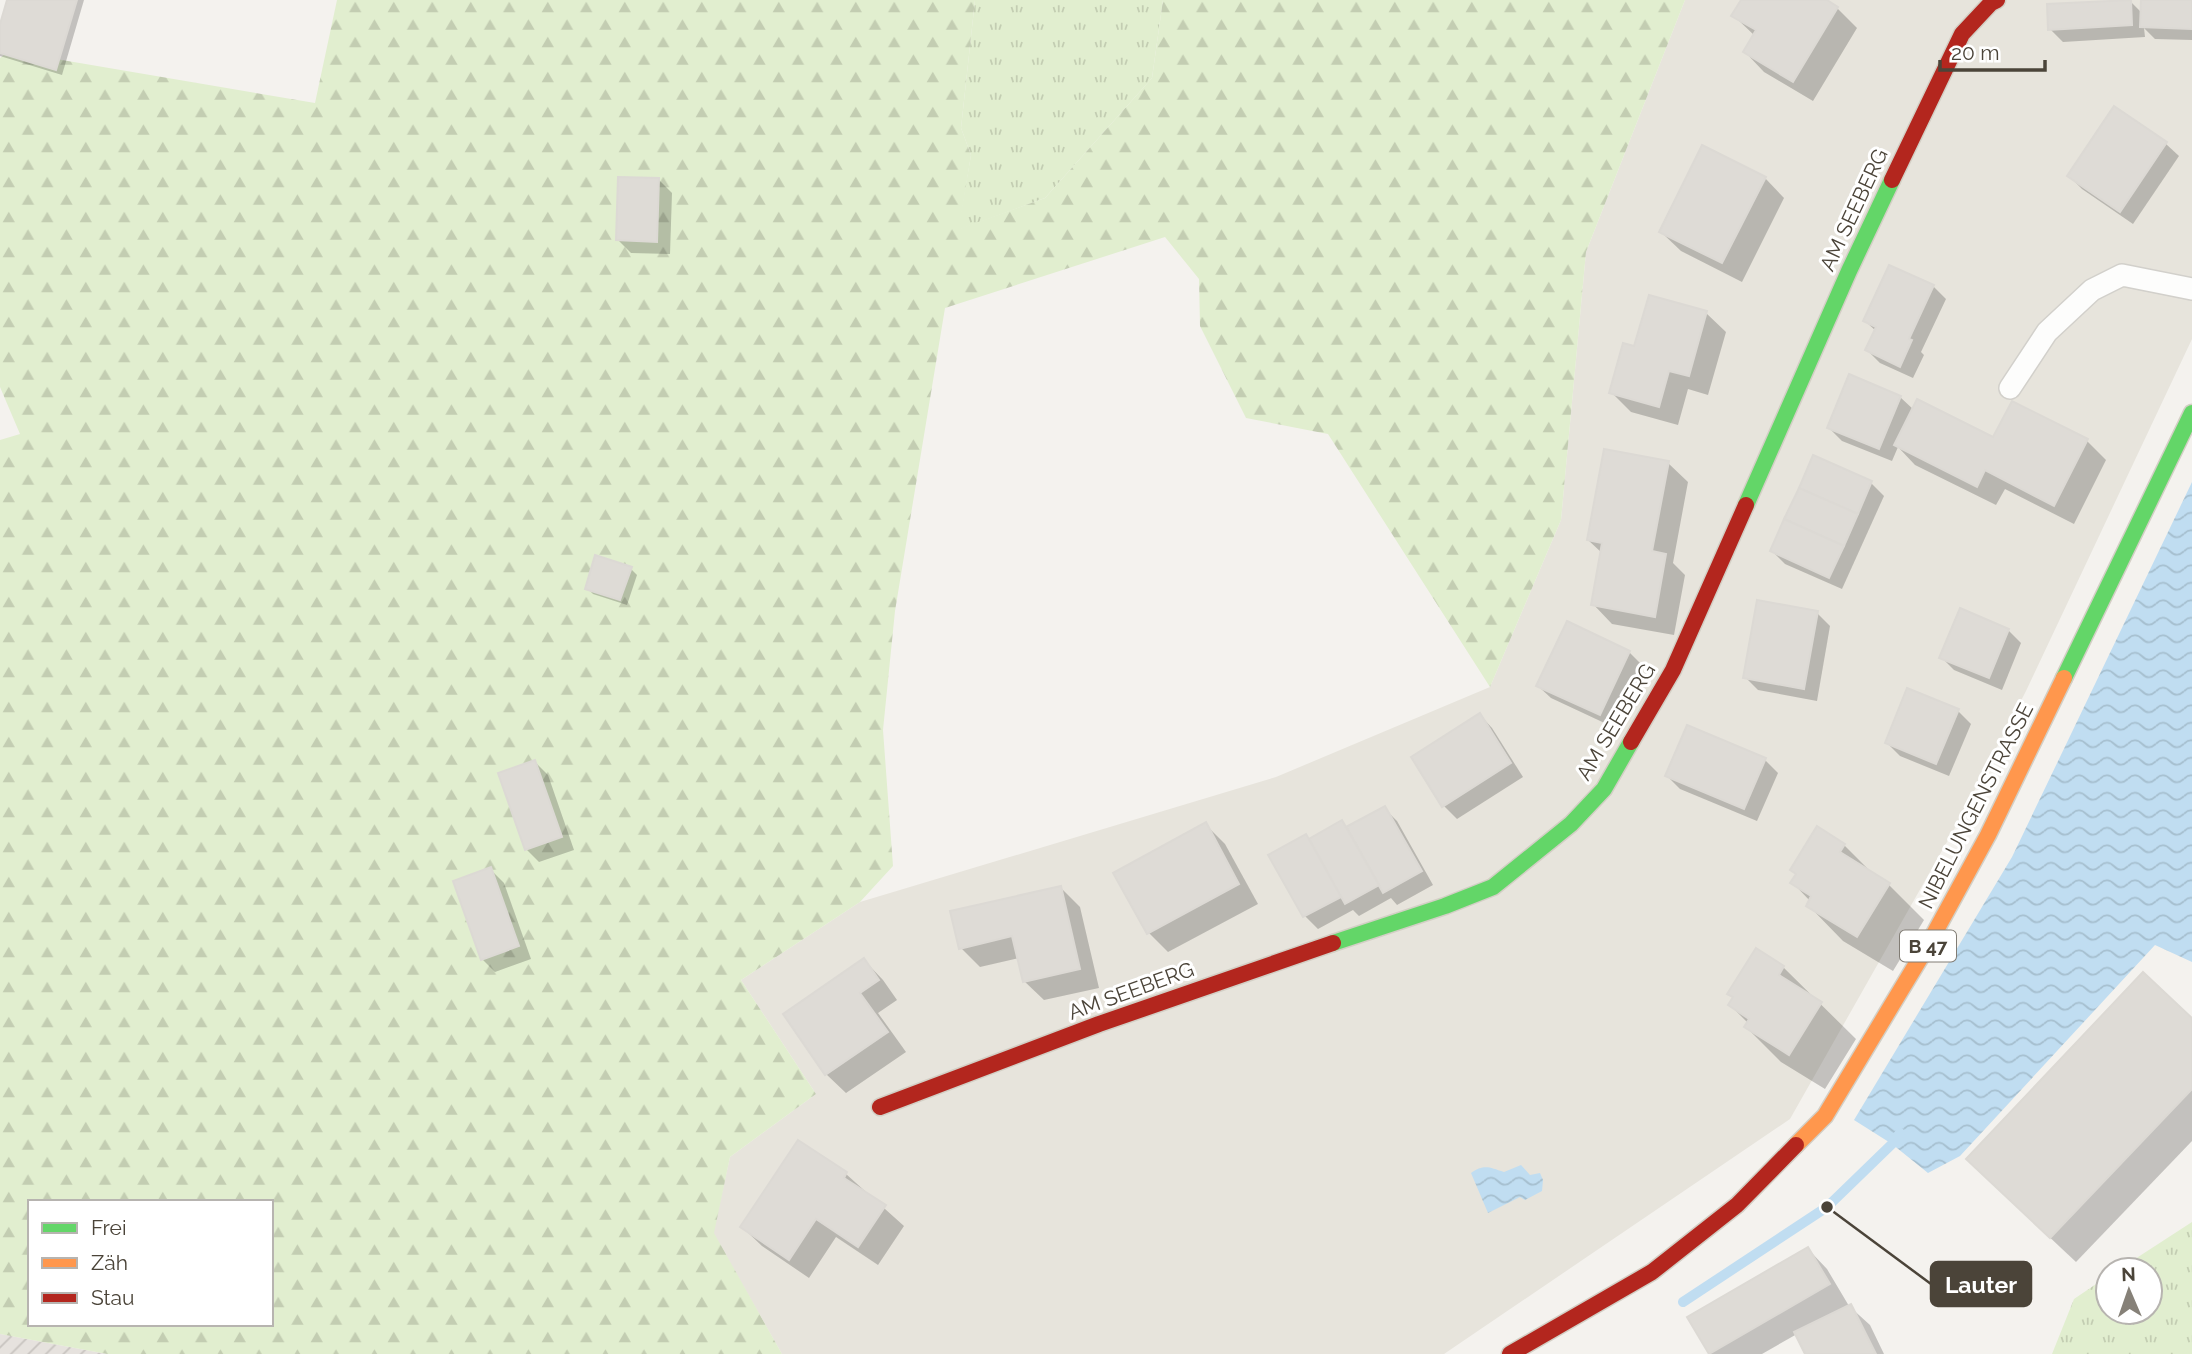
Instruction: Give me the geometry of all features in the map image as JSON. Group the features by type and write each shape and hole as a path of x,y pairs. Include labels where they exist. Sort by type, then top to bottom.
{"street":[{"name":"AM SEEBERG","path":"880,1107 1123,1015 1445,906 1493,887 1571,824 1604,789 1673,670 1849,271 1950,58 1962,34 1997,0"},
{"name":"NIBELUNGENSTRASSE","path":"1510,1354 1652,1272 1737,1205 1825,1116 1928,945 1988,835 2192,413"}],"lane":[{"path":"2010,388 2047,332 2092,290 2122,275 2192,289"}],"shaded area":[{"path":"1685,0 2192,0 2192,339 2026,691 1956,826 1790,1119 1444,1354 782,1354 713,1233 730,1157 816,1094 741,980 860,902 1276,777 1490,687 1561,520 1586,252"},
{"path":"0,1334 107,1354 0,1354"}],"green space":[{"path":"337,0 975,0 961,128 971,155 959,229 1045,198 1152,78 1163,0 1685,0 1586,252 1561,520 1490,687 1328,434 1246,418 1200,326 1199,279 1165,237 945,308 895,611 883,730 893,866 860,902 741,980 816,1094 730,1157 714,1233 782,1354 107,1354 0,1334 0,440 20,434 0,387 0,58 9,51 315,103"},
{"path":"975,0 1163,0 1152,78 1045,198 958,230 971,155 961,128"},
{"path":"2192,1222 2192,1354 2052,1354 2074,1299 2094,1285 2094,1326 2164,1326 2164,1256 2140,1256"}],"water":[{"path":"2192,482 2192,962 2155,945 1960,1156 1928,1173 1892,1144 1854,1120 2012,857"},
{"path":"1521,1165 1530,1175 1540,1173 1543,1180 1542,1191 1525,1200 1520,1197 1488,1213 1471,1173 1487,1167 1504,1172"}],"building":[{"path":"7,0 77,0 56,70 0,53 0,24"},
{"path":"1741,0 1827,0 1838,7 1793,82 1743,52 1756,30 1731,16"},
{"path":"2131,0 2132,25 2048,30 2047,4"},
{"path":"2141,0 2192,0 2192,29 2140,27"},
{"path":"2114,106 2167,142 2120,212 2067,176"},
{"path":"1702,145 1766,177 1722,263 1659,232"},
{"path":"618,177 659,178 657,242 616,240"},
{"path":"1889,265 1934,285 1909,339 1912,340 1900,367 1865,350 1876,327 1863,321"},
{"path":"1649,295 1707,311 1689,376 1669,371 1659,407 1609,393 1623,343 1634,346"},
{"path":"1849,374 1901,396 1879,449 1827,428"},
{"path":"1917,399 1993,437 2012,401 2088,439 2054,506 1985,470 1977,487 1894,445"},
{"path":"1604,449 1669,461 1652,551 1666,554 1655,617 1591,605 1602,543 1587,540"},
{"path":"1813,455 1872,481 1858,514 1799,488"},
{"path":"1799,488 1858,514 1844,546 1784,519"},
{"path":"1784,519 1844,546 1829,578 1770,551"},
{"path":"595,555 632,567 620,600 585,589"},
{"path":"1757,600 1818,611 1804,689 1743,678"},
{"path":"1960,608 2009,629 1989,678 1939,658"},
{"path":"1567,621 1630,651 1600,715 1536,686"},
{"path":"1907,688 1959,709 1936,764 1885,743"},
{"path":"1480,713 1511,763 1442,807 1411,757"},
{"path":"1687,725 1766,758 1744,809 1665,776"},
{"path":"535,760 562,837 525,850 498,773"},
{"path":"1385,806 1422,871 1383,893 1346,827"},
{"path":"1342,820 1379,885 1345,904 1309,839"},
{"path":"1206,822 1239,884 1147,934 1113,873"},
{"path":"1817,826 1845,844 1840,852 1890,883 1857,937 1806,906 1811,896 1790,883 1796,874 1790,870"},
{"path":"1306,834 1341,897 1303,917 1268,855"},
{"path":"491,867 519,946 481,960 453,881"},
{"path":"1061,886 1080,969 1023,982 1012,936 959,949 950,911"},
{"path":"1756,948 1784,966 1779,975 1822,1002 1789,1055 1744,1027 1749,1019 1728,1005 1733,997 1727,994"},
{"path":"864,958 879,980 860,993 888,1032 825,1075 783,1014"},
{"path":"2143,972 2192,1018 2192,1089 2050,1238 1966,1159"},
{"path":"798,1140 847,1172 844,1178 886,1205 858,1247 816,1219 789,1260 740,1227"},
{"path":"1808,1247 1830,1284 1709,1354 1687,1317"},
{"path":"1851,1304 1876,1354 1805,1354 1794,1332"}],"waterway":[{"path":"1683,1302 1827,1207 1900,1133"}],"traffic: fast":[{"path":"1746,505 1892,180"},
{"path":"2064,678 2192,413"},
{"path":"1333,943 1493,887 1571,824 1604,789 1631,742"}],"traffic: slow":[{"path":"1796,1145 1825,1116 1928,945 1988,835 2064,678"}],"traffic: jam":[{"path":"1892,180 1962,34 1997,0"},
{"path":"1631,742 1673,670 1746,505"},
{"path":"880,1107 1099,1024 1333,943"},
{"path":"1510,1354 1652,1272 1737,1205 1796,1145"}],"place":[{"name":"Lauter","path":"1827,1207"}]}
